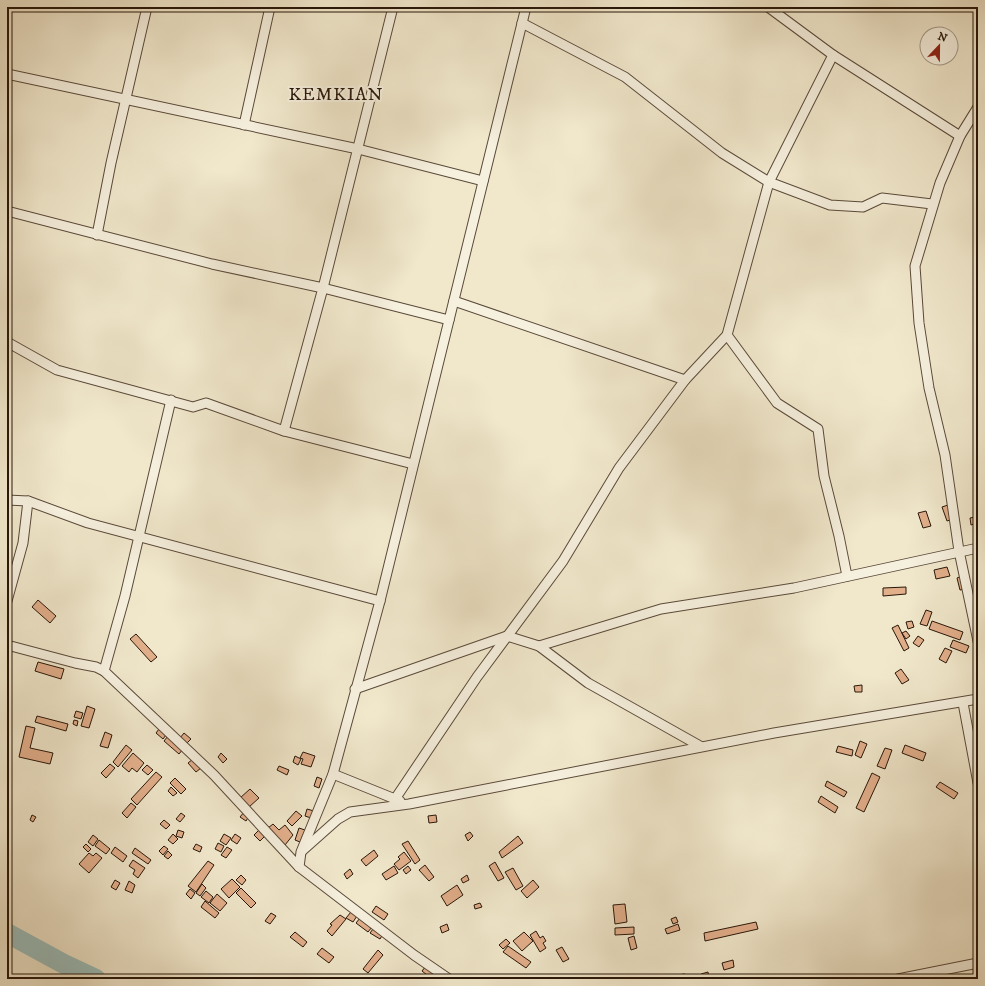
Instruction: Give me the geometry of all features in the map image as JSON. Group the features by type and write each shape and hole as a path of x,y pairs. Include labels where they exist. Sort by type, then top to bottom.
{"street":[{"path":"97,235 111,162 127,99 147,7"},
{"path":"244,125 270,7"},
{"path":"284,431 323,288 393,7"},
{"path":"299,867 301,852 333,774 380,601 526,7"},
{"path":"768,7 833,55 960,136"},
{"path":"522,23 626,77 722,152 769,182 830,205 863,207 882,198 932,204"},
{"path":"395,799 439,731 563,561 619,468 685,380 727,335 769,182 833,55"},
{"path":"7,74 358,149 483,181"},
{"path":"978,107 960,136 932,204 915,266 919,323 929,388 945,455 959,551 978,641"},
{"path":"7,211 212,264 323,288 449,320"},
{"path":"454,301 685,380"},
{"path":"727,335 777,403 818,429 824,476 839,536 846,576"},
{"path":"7,342 57,370 193,407 206,403 284,431 413,464"},
{"path":"104,671 125,596 171,400"},
{"path":"7,500 28,501 88,523 380,601"},
{"path":"7,601 23,543 28,501"},
{"path":"539,646 662,609 794,588 978,548"},
{"path":"355,690 507,636 539,646 588,684 661,726 700,746"},
{"path":"7,645 75,664 96,667 104,671 214,776 299,867 414,955 449,979"},
{"path":"301,852 338,819 350,812 409,804 700,746 804,727 963,703 978,699"},
{"path":"963,703 978,783"},
{"path":"333,774 409,804"},
{"path":"898,979 978,964"}],"building":[{"path":"951,504 956,518 947,521 942,507"},
{"path":"926,511 931,526 923,528 918,513"},
{"path":"975,517 977,523 971,525 970,518"},
{"path":"947,567 950,576 936,579 934,570"},
{"path":"962,576 966,589 960,590 957,578"},
{"path":"906,587 906,594 883,596 883,588"},
{"path":"38,600 56,616 50,623 32,607"},
{"path":"926,610 932,612 927,626 920,624"},
{"path":"912,621 914,627 908,629 906,622"},
{"path":"932,621 963,632 960,640 929,629"},
{"path":"898,625 909,648 904,651 892,628"},
{"path":"906,631 910,636 906,639 902,633"},
{"path":"136,634 157,657 151,662 130,639"},
{"path":"918,636 924,640 919,647 913,643"},
{"path":"953,640 969,646 966,653 950,647"},
{"path":"945,648 952,651 946,663 939,659"},
{"path":"38,662 64,669 61,679 35,671"},
{"path":"901,669 909,680 902,684 895,673"},
{"path":"862,685 862,692 855,692 854,686"},
{"path":"87,706 95,709 89,728 81,726"},
{"path":"76,711 83,713 81,719 74,717"},
{"path":"37,716 68,724 66,731 35,722"},
{"path":"74,720 78,721 77,726 73,724"},
{"path":"26,726 35,728 30,748 53,753 50,764 19,757"},
{"path":"159,729 166,735 163,739 156,733"},
{"path":"105,732 112,735 108,748 100,746"},
{"path":"184,733 191,739 186,744 180,738"},
{"path":"168,736 183,749 179,754 164,741"},
{"path":"860,741 867,744 861,758 855,755"},
{"path":"126,745 132,750 118,767 113,762"},
{"path":"905,745 926,753 923,761 902,753"},
{"path":"838,746 853,750 852,756 836,752"},
{"path":"885,748 892,750 885,769 877,766"},
{"path":"303,752 315,756 311,767 301,764 303,759 300,758"},
{"path":"133,753 144,763 137,772 132,768 129,772 122,766"},
{"path":"221,753 227,759 223,763 218,757"},
{"path":"295,756 301,759 298,765 293,762"},
{"path":"193,759 201,768 196,772 188,763"},
{"path":"110,764 115,768 106,778 101,773"},
{"path":"147,765 153,770 148,775 142,770"},
{"path":"279,766 289,770 287,775 277,770"},
{"path":"156,772 162,777 137,805 131,799"},
{"path":"872,773 880,777 864,812 856,808"},
{"path":"317,777 322,779 319,788 314,786"},
{"path":"175,778 186,789 181,794 170,783"},
{"path":"827,781 847,792 844,797 825,786"},
{"path":"940,782 958,793 954,799 936,787"},
{"path":"171,787 177,793 173,796 168,791"},
{"path":"250,789 259,798 249,807 240,798"},
{"path":"821,796 838,807 835,813 818,802"},
{"path":"131,803 136,807 127,818 122,813"},
{"path":"307,809 314,811 311,818 305,816"},
{"path":"296,811 302,816 292,826 287,821"},
{"path":"244,812 249,816 246,821 240,817"},
{"path":"181,813 185,816 180,822 176,819"},
{"path":"32,815 36,817 33,822 30,820"},
{"path":"436,815 437,822 429,823 428,816"},
{"path":"164,820 170,825 166,829 160,824"},
{"path":"273,824 279,830 285,825 293,835 285,845 268,828"},
{"path":"299,828 305,830 300,842 295,840"},
{"path":"178,830 184,832 182,838 176,836"},
{"path":"259,830 265,836 260,841 254,835"},
{"path":"470,832 473,836 468,841 465,835"},
{"path":"173,834 178,839 173,844 168,840"},
{"path":"224,834 231,838 226,845 220,841"},
{"path":"235,834 241,838 237,844 231,840"},
{"path":"93,835 98,839 93,846 88,842"},
{"path":"518,836 523,843 502,858 499,852"},
{"path":"99,840 110,849 106,854 95,846"},
{"path":"408,841 420,860 415,864 402,844"},
{"path":"218,843 224,846 221,852 215,849"},
{"path":"86,844 91,849 88,852 83,847"},
{"path":"196,844 202,847 200,852 193,849"},
{"path":"164,846 168,849 163,855 159,851"},
{"path":"115,847 127,856 123,862 111,853"},
{"path":"227,847 232,850 226,858 221,855"},
{"path":"135,848 151,860 148,864 132,853"},
{"path":"374,850 378,856 366,866 361,860"},
{"path":"168,851 172,855 168,859 164,856"},
{"path":"404,852 411,861 399,870 394,864 400,859 398,857"},
{"path":"89,853 93,856 96,853 102,858 89,873 79,864"},
{"path":"133,860 145,868 138,878 133,874 135,870 129,866"},
{"path":"208,861 214,865 196,892 188,886"},
{"path":"495,862 504,878 498,881 489,866"},
{"path":"425,865 434,877 429,881 419,870"},
{"path":"394,866 398,873 386,880 382,874"},
{"path":"408,866 411,870 406,874 403,870"},
{"path":"513,868 523,886 516,890 505,872"},
{"path":"350,869 353,874 347,879 344,874"},
{"path":"241,875 246,880 242,885 236,880"},
{"path":"467,875 469,880 463,883 461,879"},
{"path":"232,879 240,887 229,898 221,889"},
{"path":"115,880 120,883 116,890 111,887"},
{"path":"533,880 539,887 527,898 521,891"},
{"path":"129,881 135,885 132,893 125,890"},
{"path":"202,884 206,888 200,896 196,893"},
{"path":"457,885 463,895 447,906 441,896"},
{"path":"241,888 256,903 251,908 236,893"},
{"path":"190,889 195,893 191,899 186,894"},
{"path":"206,891 213,897 209,903 201,897"},
{"path":"217,894 227,903 220,911 210,903"},
{"path":"205,901 219,913 215,918 201,907"},
{"path":"480,903 482,907 475,909 474,905"},
{"path":"625,904 627,922 615,924 613,905"},
{"path":"376,906 388,914 384,920 372,912"},
{"path":"351,912 357,916 353,922 346,918"},
{"path":"271,913 276,916 270,924 265,921"},
{"path":"340,915 346,919 332,936 327,931 332,925 330,924"},
{"path":"676,917 678,922 673,924 671,919"},
{"path":"360,918 372,927 368,932 356,923"},
{"path":"756,922 758,929 705,941 704,933"},
{"path":"447,924 449,930 442,933 440,927"},
{"path":"678,924 680,930 667,934 665,929"},
{"path":"634,927 634,934 615,935 615,928"},
{"path":"373,929 383,934 380,939 370,933"},
{"path":"536,931 540,938 543,936 546,941 543,943 546,948 540,952 530,935"},
{"path":"295,932 307,942 303,947 290,937"},
{"path":"524,932 533,941 522,951 513,941"},
{"path":"634,936 637,948 631,950 628,938"},
{"path":"506,939 510,943 503,949 499,945"},
{"path":"508,946 531,962 526,968 503,952"},
{"path":"562,947 569,959 563,962 556,950"},
{"path":"322,948 334,957 329,963 317,954"},
{"path":"378,950 383,955 368,973 363,969"},
{"path":"733,960 734,967 724,970 722,963"},
{"path":"426,966 442,979 432,979 422,971"},
{"path":"708,972 709,979 702,979 701,974"},
{"path":"685,974 685,979 668,979 667,976"}],"waterway":[{"path":"7,933 64,964 96,979"}],"district":[{"name":"KEMKIAN","path":"336,94"}]}
